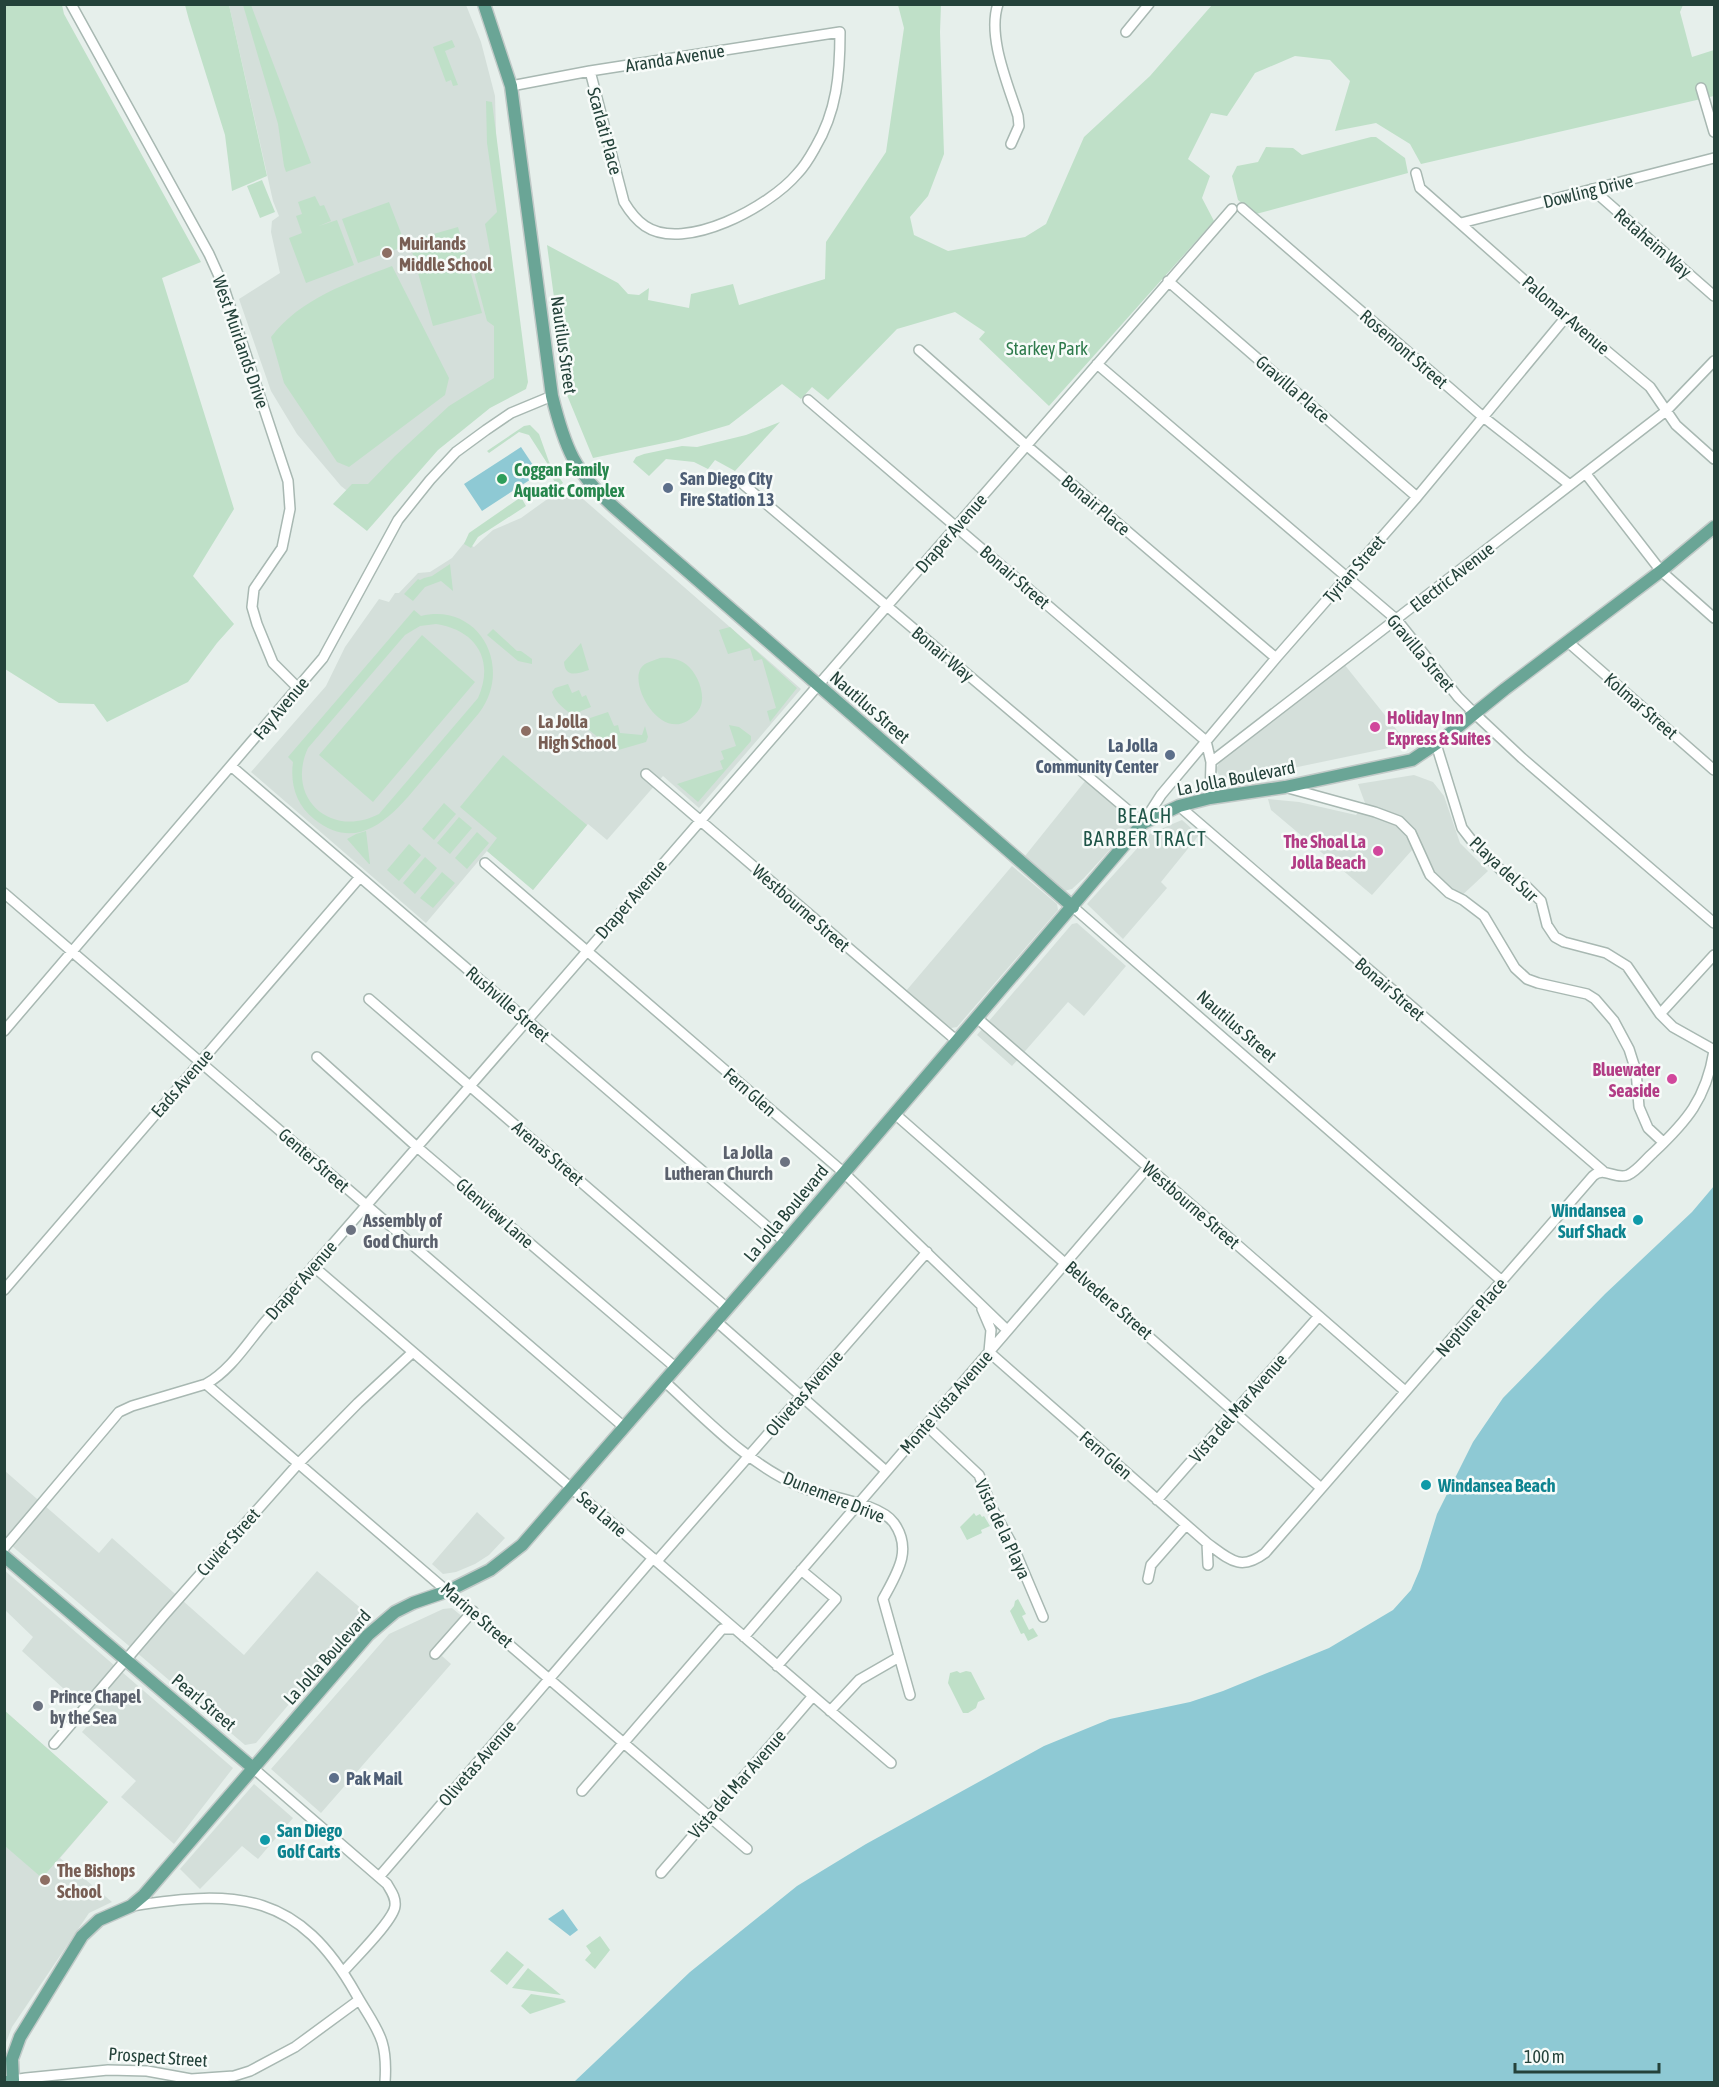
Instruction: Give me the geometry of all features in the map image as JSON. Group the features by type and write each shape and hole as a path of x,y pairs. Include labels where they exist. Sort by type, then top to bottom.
{"main road":[{"name":"Nautilus Street","path":"484,4 511,86 552,396 568,452 578,470 597,493 1073,907"},
{"name":"La Jolla Boulevard","path":"10,2082 12,2060 20,2037 82,1936 99,1920 131,1906 144,1895 368,1635 382,1622 402,1608 448,1591 490,1570 522,1545 785,1242 1143,823 1179,806 1210,798 1285,787 1402,764 1412,760 1436,744 1714,527"},
{"name":"Pearl Street","path":"4,1556 253,1768"}],"street":[{"name":"West Muirlands Drive","path":"71,4 209,254 223,285 288,481 290,508 282,548 254,589 252,607 256,624 273,663 298,688"},
{"path":"998,4 995,13 998,52 1018,116 1018,126 1011,144"},
{"path":"1126,32 1149,4"},
{"name":"Aranda Avenue","path":"511,86 590,71 840,32"},
{"name":"Scarlati Place","path":"590,71 621,191 633,215 646,227 660,232 687,234 725,224 745,215 797,175 817,146 834,104 840,69 840,32"},
{"path":"1701,88 1714,132"},
{"name":"Dowling Drive","path":"1461,223 1714,158"},
{"name":"Palomar Avenue","path":"1416,173 1420,188 1566,317 1650,387 1676,425 1714,459"},
{"name":"Retaheim Way","path":"1592,189 1714,296"},
{"name":"Draper Avenue","path":"4,1548 119,1412 206,1384 229,1366 313,1266 699,820 957,527 1168,281 1237,208"},
{"name":"Rosemont Street","path":"1237,208 1482,416 1570,485"},
{"name":"Gravilla Place","path":"1168,281 1417,496"},
{"name":"Tyrian Street","path":"1143,823 1161,795 1206,741 1417,496 1566,317"},
{"name":"Bonair Place","path":"919,350 1026,445 1276,658"},
{"name":"Electric Avenue","path":"1210,762 1666,411 1714,361"},
{"name":"Gravilla Street","path":"1097,363 1396,620 1458,697 1474,713 1522,758 1714,923"},
{"name":"Fay Avenue","path":"4,1031 323,658 398,520 430,480 456,452 486,430 511,414 552,396"},
{"name":"Bonair Street","path":"808,400 1206,741"},
{"path":"1586,474 1660,571 1714,618"},
{"name":"Bonair Way","path":"744,485 1143,823"},
{"name":"Kolmar Street","path":"1568,642 1714,770"},
{"path":"1206,741 1210,762 1210,798"},
{"name":"Playa del Sur","path":"1436,744 1462,828 1476,846 1504,873 1525,885 1540,901 1547,925 1555,937 1564,942 1605,952 1627,966 1660,1014 1672,1027 1714,1051"},
{"name":"Rushville Street","path":"231,766 785,1242"},
{"name":"Westbourne Street","path":"646,774 957,1041"},
{"path":"1285,787 1399,821 1411,833 1430,875 1449,893 1463,900 1484,916 1515,968 1527,979 1587,994 1595,999 1614,1021 1629,1049 1636,1071 1639,1107 1648,1128 1663,1142"},
{"name":"Bonair Street","path":"1179,806 1603,1171"},
{"name":"Fern Glen","path":"485,863 843,1173 1007,1330"},
{"name":"Eads Avenue","path":"4,1290 360,877"},
{"name":"Genter Street","path":"4,892 624,1427"},
{"name":"Nautilus Street","path":"1073,907 1502,1281"},
{"path":"1660,1014 1714,955"},
{"name":"Arenas Street","path":"369,999 727,1308"},
{"name":"Westbourne Street","path":"977,1018 1405,1391"},
{"path":"1603,1171 1614,1176 1626,1176 1675,1133 1696,1104 1714,1051"},
{"name":"Glenview Lane","path":"316,1057 417,1147 675,1367"},
{"name":"Belvedere Street","path":"895,1114 1321,1488"},
{"name":"Monte Vista Avenue","path":"744,1637 1148,1167"},
{"name":"Neptune Place","path":"1207,1543 1239,1563 1257,1560 1265,1553 1593,1176 1603,1171"},
{"name":"Olivetas Avenue","path":"379,1877 550,1678 749,1457 927,1252"},
{"name":"Sea Lane","path":"313,1266 891,1763"},
{"path":"976,1300 991,1330 989,1352"},
{"name":"Vista del Mar Avenue","path":"1157,1500 1319,1316"},
{"path":"716,1321 886,1471"},
{"name":"Cuvier Street","path":"54,1744 298,1464 358,1403 414,1352"},
{"name":"Fern Glen","path":"989,1352 1207,1543"},
{"name":"Dunemere Drive","path":"664,1380 749,1457 802,1487 859,1503 891,1519 904,1544 896,1575 883,1599 910,1695"},
{"name":"Marine Street","path":"206,1384 747,1849"},
{"name":"Vista de la Playa","path":"926,1425 979,1475 993,1510 1013,1546 1043,1617"},
{"path":"1148,1579 1151,1564 1186,1525"},
{"path":"1207,1543 1208,1565"},
{"path":"777,1666 836,1599 801,1570"},
{"path":"435,1654 472,1611"},
{"path":"582,1791 722,1629 735,1629"},
{"path":"830,1711 860,1680 899,1657"},
{"name":"Vista del Mar Avenue","path":"662,1872 813,1696"},
{"name":"Pearl Street","path":"253,1768 379,1877"},
{"path":"344,1972 392,1917 394,1896 387,1884 379,1877"},
{"path":"131,1906 219,1897 265,1907 290,1917 308,1930 344,1972 385,2045 385,2082"},
{"name":"Prospect Street","path":"10,2082 108,2070 147,2071 191,2079 234,2076 250,2071 295,2047 359,2000"}],"shaded area":[{"name":"Muirlands Middle School","path":"229,5 466,5 481,42 495,96 503,377 365,505 341,486 297,434 271,391 239,299 280,273 271,232 272,221 279,216 273,201"},
{"name":"La Jolla High School","path":"567,485 801,689 699,808 663,776 607,840 588,824 533,890 487,851 426,923 251,772 326,686 345,647 379,599 389,602 395,593 399,593 418,573 430,572 452,558 465,542 474,547 493,530 521,518"},
{"path":"1344,664 1408,744 1240,779 1221,779 1216,769 1222,758"},
{"path":"1414,775 1433,782 1444,796 1460,843 1488,871 1456,901 1444,895 1423,875 1413,849 1372,895 1271,810 1268,799 1299,802 1356,815 1365,803 1358,784"},
{"path":"1086,780 1135,822 1084,878 1072,889 1064,891 1025,856"},
{"path":"1182,820 1199,835 1161,882 1167,888 1123,939 1087,904 1151,833"},
{"path":"1012,866 1057,904 1058,910 957,1027 951,1028 906,991"},
{"path":"1077,923 1126,966 1084,1016 1068,1002 1012,1066 977,1035 1072,924"},
{"path":"5,1471 99,1553 112,1538 244,1655 317,1571 370,1616 308,1689 302,1689 256,1743 245,1745 5,1540"},
{"path":"477,1512 505,1538 489,1555 475,1564 456,1572 443,1574 432,1564"},
{"path":"4,1570 233,1768 174,1844 121,1797 136,1781 82,1732 95,1717 22,1651 33,1637 5,1610"},
{"path":"452,1608 470,1623 442,1656 451,1664 321,1813 271,1769 389,1634 443,1609"},
{"name":"The Bishops School","path":"5,1711 108,1802 60,1858 112,1902 89,1913 12,2027 5,2045"},
{"path":"254,1784 293,1818 258,1859 242,1846 200,1889 180,1869"}],"green space":[{"path":"4,5 62,5 64,14 201,262 162,278 234,509 193,576 234,624 188,682 107,722 94,704 59,703 5,669"},
{"path":"185,5 229,5 267,176 232,191 225,135"},
{"path":"243,5 251,5 311,163 286,172 278,124"},
{"name":"Starkey Park","path":"898,5 941,5 944,154 928,196 910,217 914,235 948,251 1025,237 1046,224 1084,137 1150,76 1212,5 1683,5 1680,12 1692,57 1714,50 1714,96 1421,164 1410,144 1376,123 1335,131 1350,81 1330,60 1295,56 1255,73 1227,116 1211,113 1188,159 1210,176 1202,198 1214,221 1049,406 979,339 985,332 955,312 897,329 828,400 812,387 801,399 782,384 729,425 678,440 593,458 567,395 547,245 618,283 628,294 639,295 649,288 648,300 689,308 691,294 733,284 739,305 825,279 826,242 886,152 904,28"},
{"path":"452,40 455,47 445,51 458,85 453,86 451,80 446,82 433,47"},
{"path":"486,101 492,102 528,382 526,389 490,408 438,450 367,531 333,504 352,484 368,484 449,406 494,378 494,326 487,321 474,272 490,265 485,224 497,212 487,143"},
{"path":"1376,137 1405,158 1408,173 1256,214 1238,200 1232,176 1237,166 1258,162 1266,147 1293,148 1302,155"},
{"path":"262,180 275,212 260,218 247,186"},
{"path":"315,196 320,206 324,205 331,221 319,226 337,220 354,265 306,283 289,238 302,233 296,216 302,214 298,202"},
{"path":"389,202 406,246 358,263 342,219"},
{"path":"458,227 482,313 433,326 409,241"},
{"path":"392,266 449,378 445,395 349,467 337,462 284,383 271,337 296,312 326,293"},
{"path":"780,422 735,471 715,460 708,469 694,462 666,459 649,476 633,462 636,457 644,454 682,446 697,447 746,435"},
{"path":"530,425 539,434 549,462 563,483 558,487 553,479 556,477 529,435 519,432 489,453 487,451 524,426"},
{"path":"521,497 526,506 478,537 471,548 464,544 469,533"},
{"path":"450,564 453,591 441,581 425,587 413,601 404,594 418,579 432,576"},
{"path":"414,610 421,616 442,614 459,619 474,628 485,642 491,658 493,676 489,695 479,713 406,799 379,823 365,831 349,833 332,830 314,819 303,807 296,794 292,778 293,762 288,757","holes":["436,624 450,627 471,640 483,659 483,684 478,698 379,814 361,820 344,821 329,817 317,809 308,797 303,783 302,766 308,748 405,635 420,626"]},
{"path":"730,627 797,688 770,722 767,711 776,708 762,659 754,661 750,648 728,654 719,630"},
{"path":"493,629 517,651 521,651 532,659 532,664 518,661 487,635"},
{"path":"422,635 475,682 373,802 319,755"},
{"path":"581,643 589,670 569,673 564,662"},
{"path":"660,658 674,659 684,663 698,680 702,693 701,706 686,722 674,724 663,720 645,701 638,677 641,668"},
{"path":"568,684 572,693 579,690 582,697 586,695 591,707 581,711 575,717 558,703 552,692 555,688"},
{"path":"608,712 614,726 618,725 620,733 642,735 645,726 648,737 646,742 615,751 584,726 590,718"},
{"path":"729,725 739,727 751,736 751,741 698,802 677,784 723,769 720,761 724,759 721,751 736,746"},
{"path":"503,755 587,825 533,890 487,851 497,838 460,807"},
{"path":"444,803 456,814 434,840 422,829"},
{"path":"459,817 472,828 450,854 437,843"},
{"path":"366,831 370,864 347,839"},
{"path":"477,832 489,843 467,869 455,858"},
{"path":"409,844 421,855 399,881 387,870"},
{"path":"425,857 437,868 415,894 403,883"},
{"path":"442,872 455,883 433,908 420,898"},
{"path":"974,1513 976,1516 980,1514 984,1516 990,1526 981,1530 982,1533 967,1540 960,1527"},
{"path":"1018,1599 1026,1614 1022,1616 1029,1630 1033,1628 1038,1636 1028,1641 1024,1633 1021,1634 1010,1611"},
{"path":"971,1672 985,1699 978,1702 976,1708 968,1713 963,1713 948,1683 950,1673"},
{"path":"5,1711 108,1802 42,1878 5,1846"},
{"path":"600,1936 610,1950 595,1969 585,1960 591,1953 586,1946"},
{"path":"507,1951 524,1965 507,1985 490,1971"},
{"path":"528,1968 561,1995 512,1988"},
{"path":"531,1994 563,1999 566,2002 530,2014 521,2006"}],"water":[{"name":"Coggan Family Aquatic Complex","path":"521,447 539,474 482,511 464,484"},
{"path":"1714,1186 1714,2082 574,2082 690,1972 797,1886 866,1844 1044,1746 1110,1719 1190,1702 1223,1691 1329,1648 1393,1610 1411,1590 1437,1514 1473,1442 1503,1398 1605,1294 1692,1212"},
{"path":"563,1909 578,1930 570,1936 548,1919"}],"place":[{"name":"Muirlands Middle School","path":"387,253"},
{"name":"Coggan Family Aquatic Complex","path":"502,479"},
{"name":"San Diego City Fire Station 13","path":"668,488"},
{"name":"Holiday Inn Express & Suites","path":"1375,727"},
{"name":"La Jolla High School","path":"526,731"},
{"name":"La Jolla Community Center","path":"1170,755"},
{"name":"The Shoal La Jolla Beach","path":"1378,851"},
{"name":"Bluewater Seaside","path":"1672,1079"},
{"name":"La Jolla Lutheran Church","path":"785,1162"},
{"name":"Windansea Surf Shack","path":"1638,1220"},
{"name":"Assembly of God Church","path":"351,1230"},
{"name":"Windansea Beach","path":"1426,1485"},
{"name":"Prince Chapel by the Sea","path":"38,1706"},
{"name":"Pak Mail","path":"334,1778"},
{"name":"San Diego Golf Carts","path":"265,1840"},
{"name":"The Bishops School","path":"45,1880"}],"district":[{"name":"BEACH BARBER TRACT","path":"1145,826"}]}
